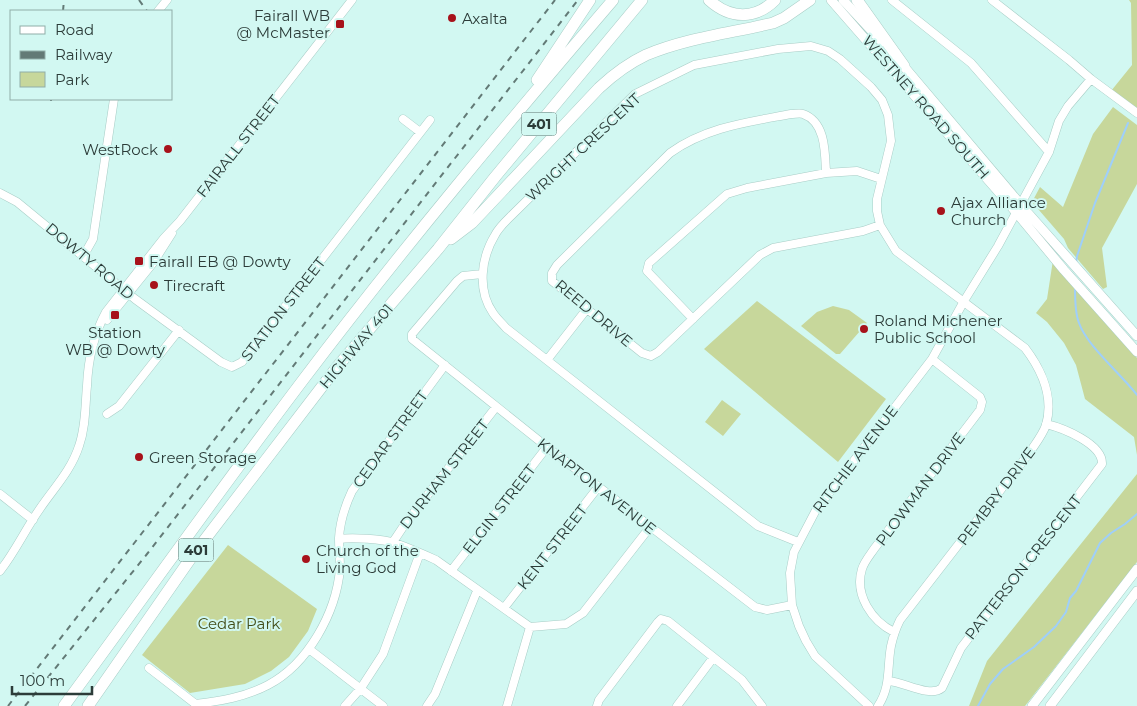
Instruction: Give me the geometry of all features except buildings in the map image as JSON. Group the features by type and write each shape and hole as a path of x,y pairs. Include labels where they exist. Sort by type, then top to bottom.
{"highway":[{"path":"497,136 590,0"},
{"name":"HIGHWAY 401","path":"64,706 303,380 420,230 497,136 614,0"},
{"name":"HIGHWAY 401","path":"88,706 193,555 337,366 438,249 642,0"},
{"path":"709,0 727,12 749,15 761,11 775,0"},
{"path":"438,249 472,223 567,120 598,88 615,74 645,56 675,44 773,23 792,14 810,0"},
{"path":"857,0 904,66"}],"main road":[{"name":"WESTNEY ROAD SOUTH","path":"831,0 1137,352"},
{"name":"WESTNEY ROAD SOUTH","path":"843,0 904,66 1070,261 1137,336"},
{"path":"1032,706 1137,569"},
{"path":"1050,706 1137,592"}],"street":[{"path":"159,10 167,0"},
{"name":"FAIRALL STREET","path":"125,291 164,238 180,221 352,0"},
{"path":"892,0 971,63 1049,152"},
{"path":"992,0 1137,113"},
{"name":"WRIGHT CRESCENT","path":"798,542 758,526 506,328 494,315 487,302 482,274 486,251 496,233 635,94 694,65 795,47 811,46 828,51 840,59 871,86 882,100 888,115 891,141 877,199 880,225 896,251 964,301"},
{"name":"RITCHIE AVENUE","path":"869,706 815,656 799,626 792,605 790,573 794,552 816,510 932,359 964,301 998,246 1049,152 1059,121 1068,106 1091,79"},
{"path":"84,256 93,239 114,100"},
{"name":"REED DRIVE","path":"826,173 823,137 819,126 803,114 792,114 723,127 704,134 682,144 670,153 557,265 552,273 552,281 642,353 651,356 658,352 760,255 773,248 863,231 880,225"},
{"path":"403,118 420,132"},
{"name":"STATION STREET","path":"179,330 221,362 232,367 242,362 430,120"},
{"path":"693,319 647,271 649,263 726,194 826,173 857,171 881,179"},
{"name":"DOWTY ROAD","path":"0,193 16,202 125,291 179,330"},
{"name":"KNAPTON AVENUE","path":"482,274 464,276 457,281 412,334 412,339 546,447 755,606 767,610 792,605"},
{"path":"0,572 33,520 65,475 79,446 85,421 88,364 96,336 106,312 125,291"},
{"name":"PEMBRY DRIVE","path":"878,706 889,680 891,647 894,632 900,620 1030,452 1046,424 1046,389 1037,364 1025,348 964,301"},
{"path":"547,360 586,310"},
{"path":"107,414 119,406 179,330"},
{"name":"PLOWMAN DRIVE","path":"894,632 879,622 870,612 861,594 861,571 874,548 980,410 982,402 980,397 932,359"},
{"name":"CEDAR STREET","path":"195,705 225,703 268,685 294,665 309,649 325,623 335,591 340,569 339,539 342,515 352,491 445,365"},
{"name":"DURHAM STREET","path":"394,542 405,524 496,407"},
{"name":"PATTERSON CRESCENT","path":"889,680 929,692 938,692 942,688 961,648 1102,464 1102,458 1098,452 1075,434 1046,424"},
{"name":"ELGIN STREET","path":"451,571 546,447"},
{"name":"KENT STREET","path":"504,608 599,486"},
{"path":"0,494 33,520"},
{"path":"339,539 394,542 436,560 477,591 504,608 517,620 530,628 540,628 566,624 583,613 650,527"},
{"path":"345,706 361,688 383,654 420,553"},
{"path":"427,706 435,694 477,591"},
{"path":"597,706 605,692 661,620 668,621 742,680 760,705"},
{"path":"507,706 530,628"},
{"path":"309,649 383,706"},
{"path":"677,706 713,658"},
{"path":"149,668 195,705"}],"green space":[{"path":"1129,0 1137,0 1137,109 1111,91 1132,65 1131,3"},
{"path":"1113,107 1137,125 1137,184 1102,248 1107,287 1103,289 1032,202 1040,187 1063,207 1093,134"},
{"path":"1053,260 1137,358 1137,455 1134,437 1085,399 1076,365 1064,343 1047,322 1036,313 1047,299"},
{"path":"757,301 886,399 838,462 704,349"},
{"path":"833,306 849,310 867,323 840,354 836,354 801,326 817,312"},
{"path":"722,400 741,414 723,436 705,422"},
{"path":"1137,474 1137,562 1025,706 969,706 987,661"},
{"name":"Cedar Park","path":"228,545 317,609 308,631 289,657 271,671 245,684 190,693 142,655"}],"waterway":[{"path":"1076,264 1095,203 1128,123"},
{"path":"1075,288 1077,315 1083,332 1137,395"},
{"path":"978,706 990,684 1003,669 1034,647 1056,626 1066,612 1070,598 1076,591 1100,543 1137,514"}],"railway":[{"path":"63,10 64,0"},
{"path":"139,0 146,10"},
{"path":"8,706 555,0"},
{"path":"25,706 147,554 578,0"}],"place":[{"name":"Axalta","path":"452,18"},
{"name":"Fairall WB @ McMaster","path":"340,24"},
{"name":"WestRock","path":"168,149"},
{"name":"Ajax Alliance Church","path":"941,211"},
{"name":"Fairall EB @ Dowty","path":"139,261"},
{"name":"Tirecraft","path":"154,285"},
{"name":"Station WB @ Dowty","path":"115,315"},
{"name":"Roland Michener Public School","path":"864,329"},
{"name":"Green Storage","path":"139,457"},
{"name":"Church of the Living God","path":"306,559"}]}
